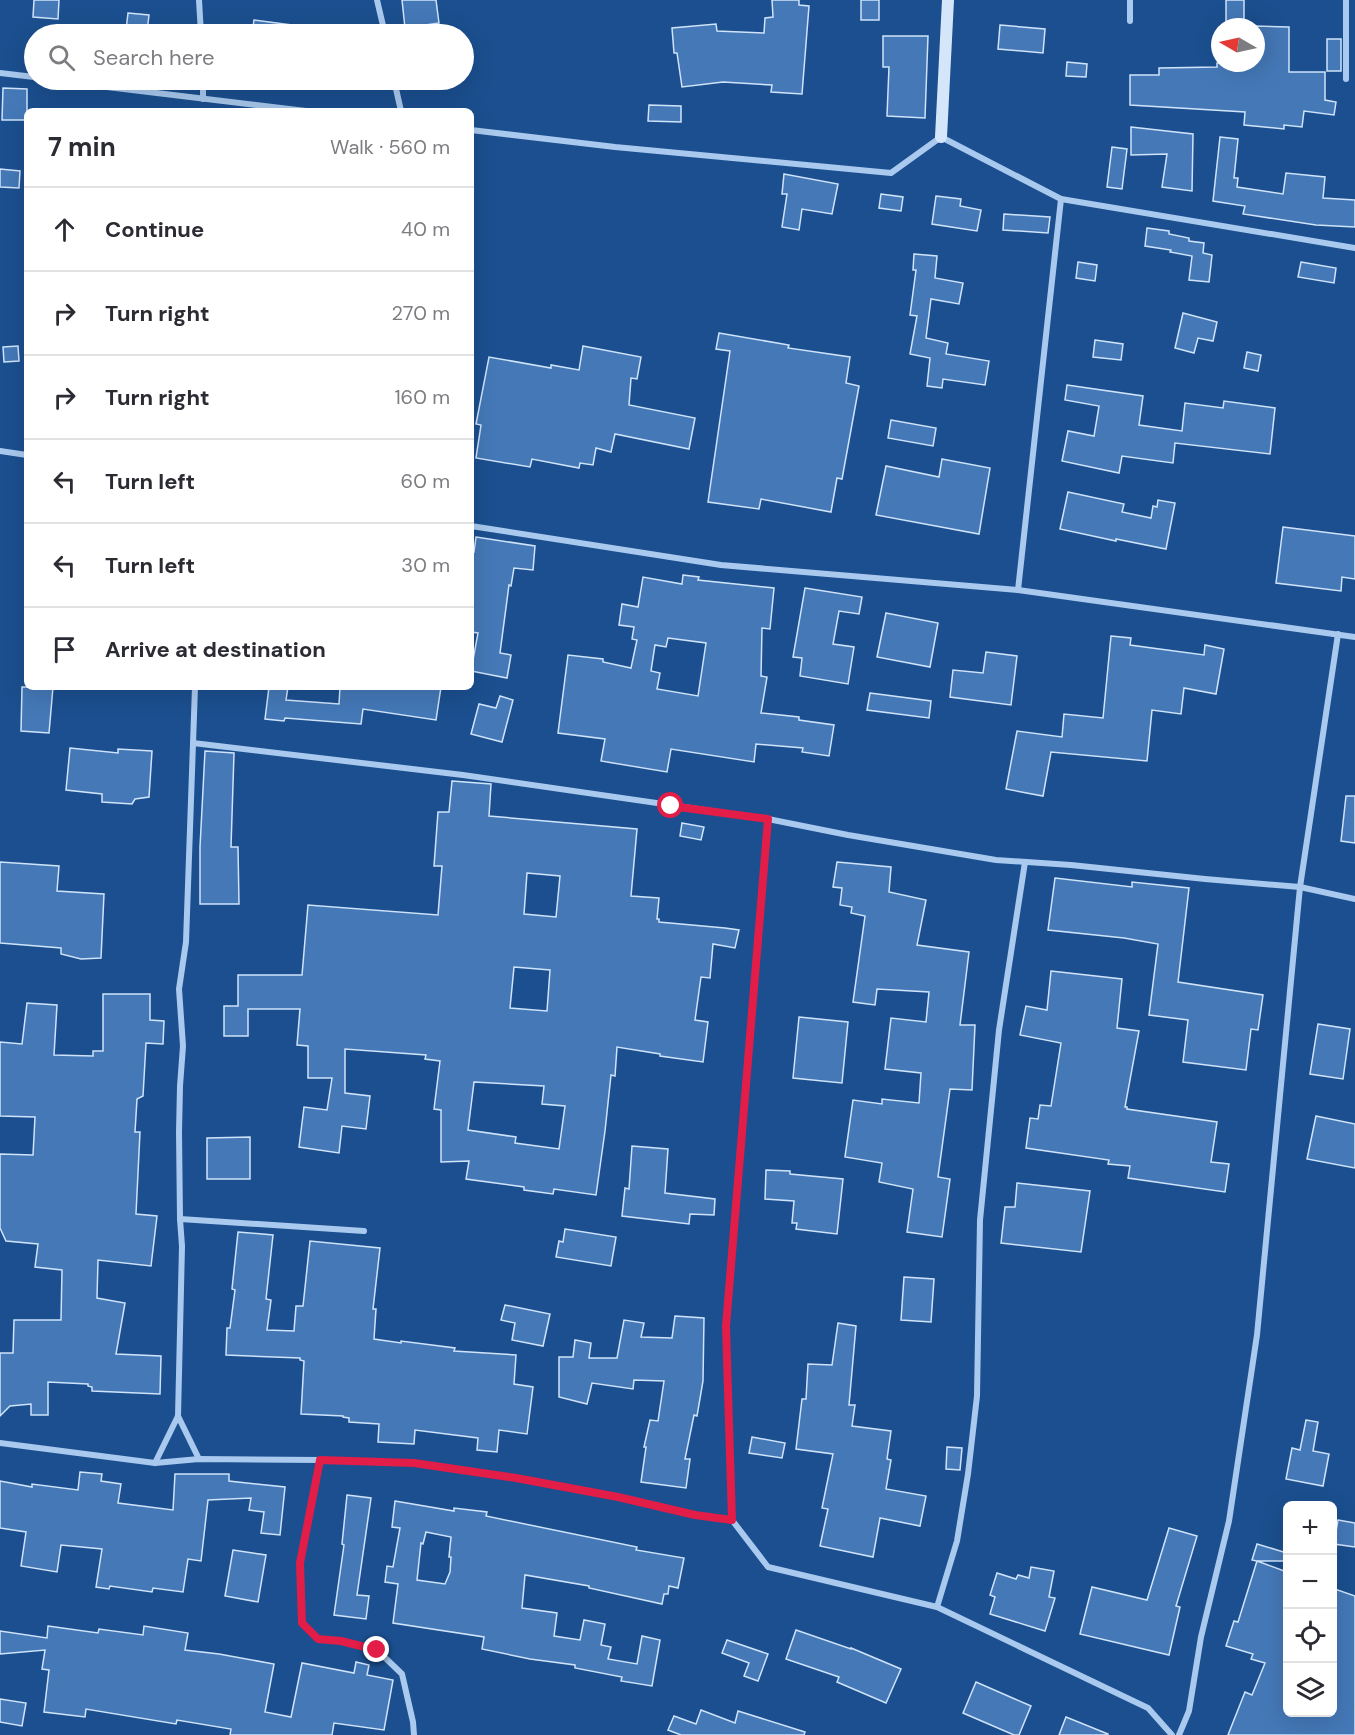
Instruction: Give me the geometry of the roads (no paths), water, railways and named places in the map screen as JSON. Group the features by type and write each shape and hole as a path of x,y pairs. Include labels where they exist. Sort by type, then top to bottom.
{"street":[{"path":"199,0 200,24"},
{"path":"377,0 383,24"},
{"path":"940,137 948,0"},
{"path":"1130,0 1130,21"},
{"path":"1346,0 1346,79"},
{"path":"0,73 24,76"},
{"path":"130,90 280,108"},
{"path":"203,90 203,99"},
{"path":"396,90 400,108"},
{"path":"474,130 627,148 891,173 940,137"},
{"path":"940,137 1061,199 1355,248"},
{"path":"1018,590 1061,199"},
{"path":"0,451 24,454"},
{"path":"474,526 721,565 1018,590 1355,636"},
{"path":"1179,1735 1189,1711 1201,1636 1229,1521 1257,1335 1300,887 1338,634"},
{"path":"155,1463 178,1416 182,1246 180,1097 183,1046 179,989 186,942 195,690"},
{"path":"193,743 463,775 768,819 985,858 1300,887 1355,899"},
{"path":"768,819 726,1326 732,1520 768,1567 937,1607 1148,1708 1172,1735"},
{"path":"937,1607 957,1541 977,1396 980,1220 999,1030 1025,862"},
{"path":"180,1219 364,1231"},
{"path":"178,1416 199,1459"},
{"path":"0,1443 155,1463 199,1459 414,1463 516,1478 618,1497 695,1515 732,1520"},
{"path":"320,1460 300,1563 302,1623 318,1639 341,1641 377,1650 402,1674 414,1735"}]}
